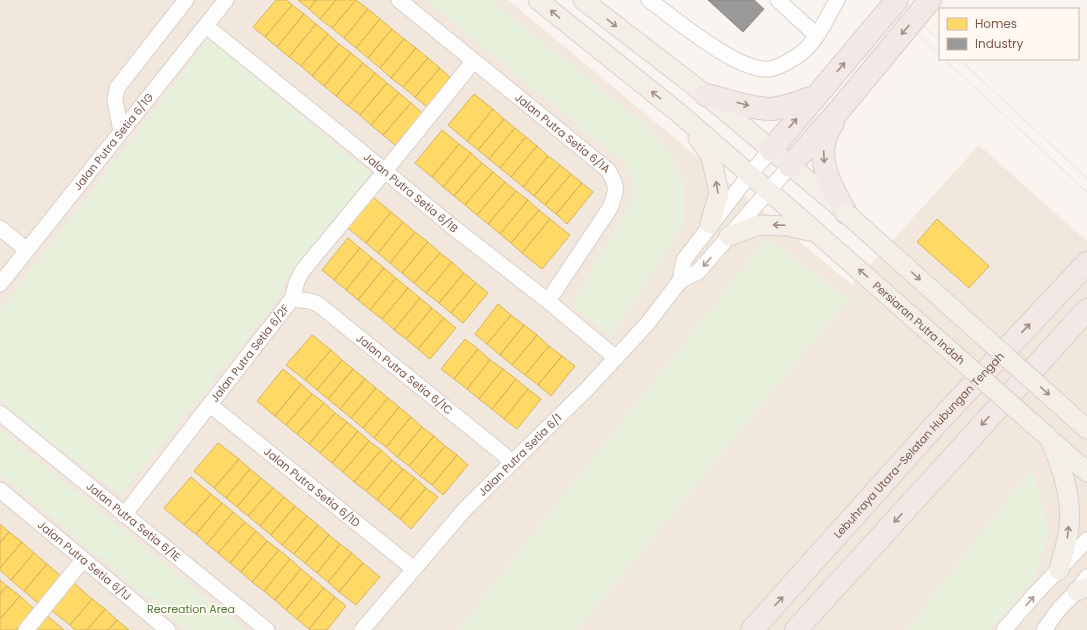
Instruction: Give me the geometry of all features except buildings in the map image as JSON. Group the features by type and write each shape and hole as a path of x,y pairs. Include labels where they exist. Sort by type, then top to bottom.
{"highway":[{"path":"771,150 897,0"},
{"path":"790,166 841,108 930,0"},
{"path":"706,95 759,108 773,109 816,96"},
{"path":"841,108 825,138 824,151 827,176 831,187 846,213"},
{"name":"Lebuhraya Utara–Selatan Hubungan Tengah","path":"752,630 939,421 1087,263"},
{"path":"796,630 1087,310"}],"main road":[{"path":"538,0 680,114 712,157 719,193 710,224"},
{"path":"583,0 706,95 815,186 1087,429"},
{"name":"Persiaran Putra Indah","path":"680,114 1087,472"},
{"path":"730,236 759,225 787,226 817,233"},
{"path":"1069,412 1087,420"},
{"path":"1049,438 1066,482 1069,509 1069,532 1059,570"}],"street":[{"path":"121,131 115,101 117,88 186,0"},
{"name":"Jalan Putra Setia 6/1G","path":"0,284 226,0"},
{"name":"Jalan Putra Setia 6/1A","path":"398,0 608,170 616,183 615,195 610,208 548,302"},
{"path":"650,0 711,45 734,59 751,66 769,69 786,62 806,49 837,0"},
{"path":"778,0 816,35"},
{"name":"Jalan Putra Setia 6/1B","path":"206,26 616,358"},
{"name":"Jalan Putra Setia 6/2F","path":"124,515 292,299 297,281 303,270 473,62"},
{"path":"680,281 684,260 710,224 771,150"},
{"path":"680,281 698,272 790,166"},
{"path":"0,228 27,250"},
{"name":"Jalan Putra Setia 6/1","path":"362,630 466,508 511,462 587,389 647,324 680,281"},
{"name":"Jalan Putra Setia 6/1C","path":"292,299 310,301 318,304 511,462"},
{"name":"Jalan Putra Setia 6/1D","path":"210,405 414,569"},
{"name":"Jalan Putra Setia 6/1E","path":"0,413 267,630"},
{"name":"Jalan Putra Setia 6/1J","path":"0,490 168,630"},
{"path":"1004,630 1087,540"},
{"path":"26,630 83,560"},
{"path":"1044,630 1059,609 1084,585"}],"shaded area":[{"path":"0,0 508,0 852,285 979,145 1087,241 1087,630 0,630"}],"green space":[{"path":"426,0 490,0 643,123 666,148 682,177 684,196 683,224 610,337 572,304 634,198 632,178 627,165"},
{"path":"209,39 370,174 285,280 278,300 120,495 0,401 0,311"},
{"path":"767,238 848,299 577,630 458,630"},
{"name":"Recreation Area","path":"0,429 245,630 187,630 0,474"},
{"path":"1032,468 1049,531 1033,580 990,630 907,630"}],"tram line":[{"path":"880,0 939,54"},
{"path":"896,0 939,40"},
{"path":"945,60 1087,192"},
{"path":"960,60 1087,178"},
{"path":"982,151 1087,249"},
{"path":"974,164 1087,268"},
{"path":"967,177 1087,282"}]}
